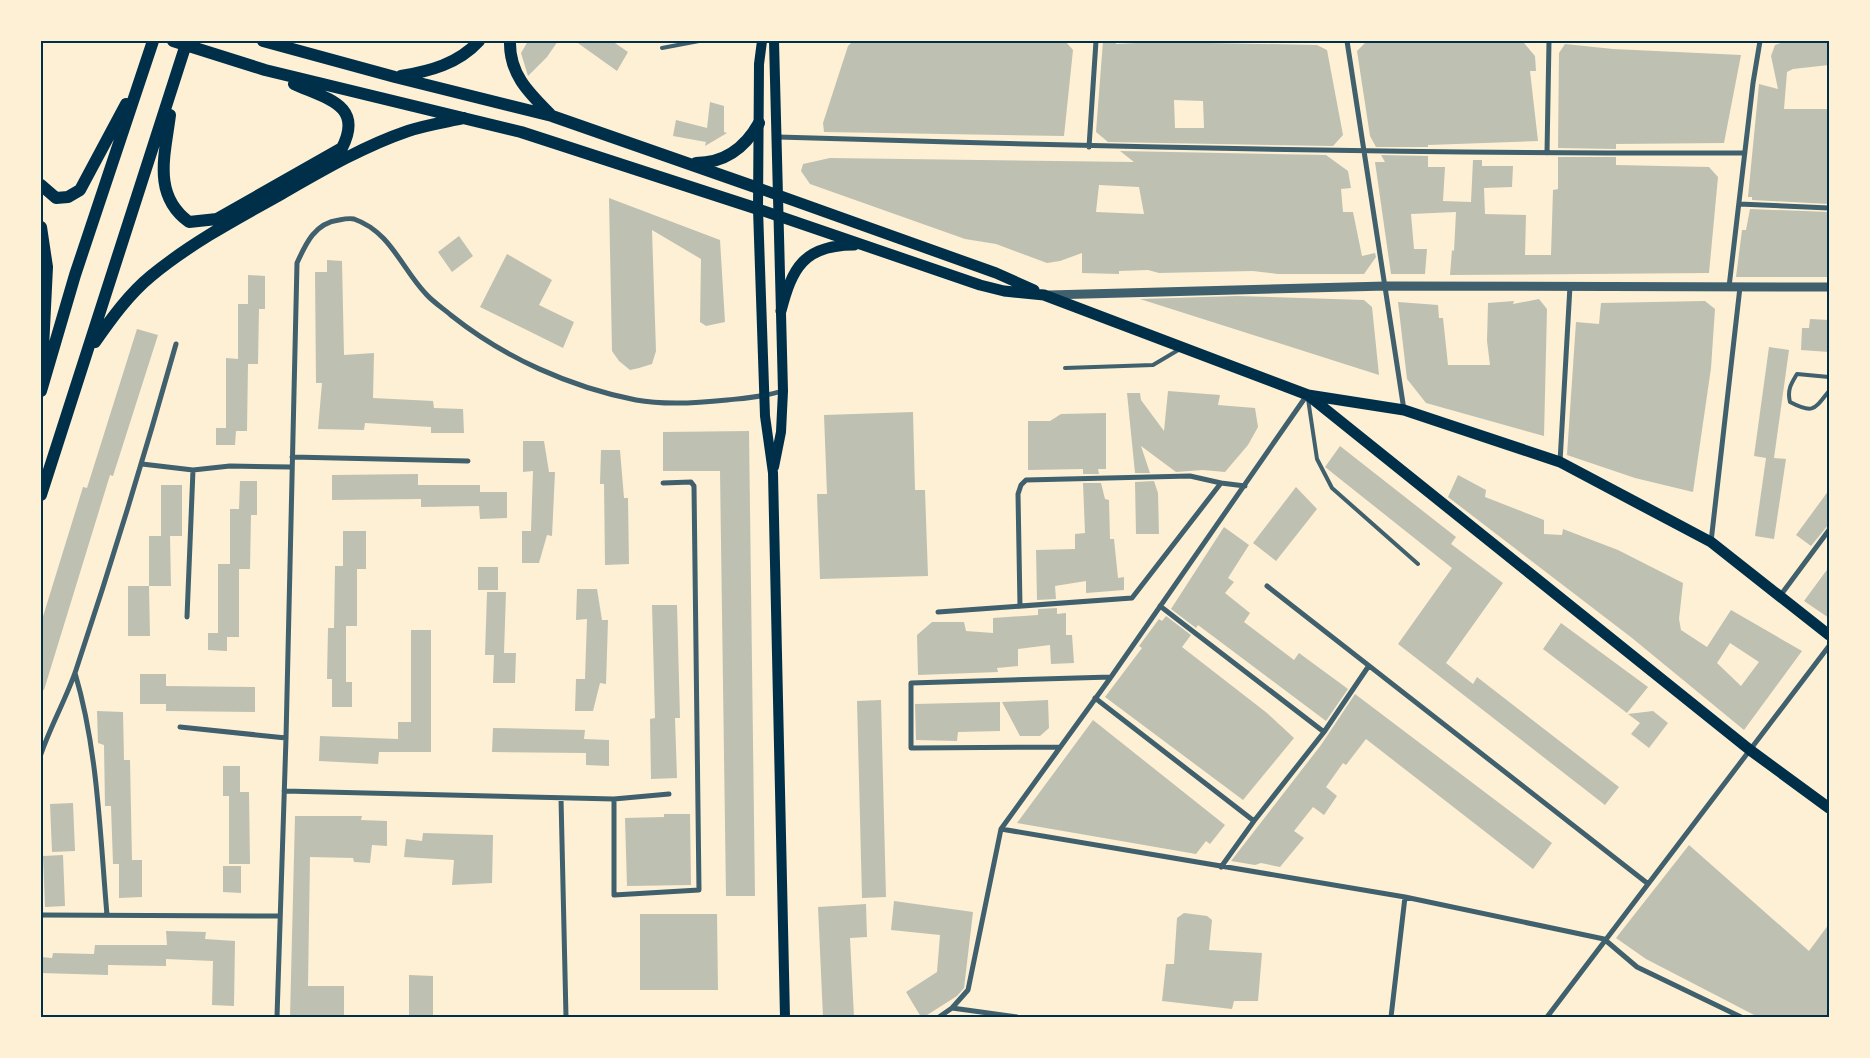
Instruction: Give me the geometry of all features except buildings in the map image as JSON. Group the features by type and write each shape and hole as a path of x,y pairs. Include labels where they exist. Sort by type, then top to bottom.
{"highway":[{"path":"41,391 75,275 153,41"},
{"path":"173,41 265,70 378,98 468,117 630,166 758,209"},
{"path":"41,496 187,41"},
{"path":"263,41 395,77 552,116 690,162 758,188"},
{"path":"395,77 423,72 448,64 463,56 479,41"},
{"path":"510,41 512,60 518,78 525,90 552,116"},
{"path":"41,186 56,198 68,198 80,190 146,64"},
{"path":"174,82 164,161 165,190 169,202 176,213 189,222 203,223 216,220 327,158 342,148 349,135 350,123 345,112 334,102 265,70"},
{"path":"88,352 123,305 150,277 192,246 341,160 410,130 468,117"},
{"path":"690,162 718,160 732,154 748,141 759,123"},
{"path":"41,227 46,267 41,383"}],"main road":[{"path":"762,41 759,64 758,209 767,435 773,473 785,1017"},
{"path":"773,473 781,432 783,391 778,216 778,137 774,41"},
{"path":"758,188 996,274 1044,295 1308,395 1404,410 1560,462 1711,542 1829,635"},
{"path":"758,209 980,285 1004,291 1044,295"},
{"path":"781,311 793,272 805,259 822,250 839,245 863,245"},
{"path":"1308,395 1750,750 1829,808"}],"street":[{"path":"1089,147 1096,41"},
{"path":"1347,41 1404,410"},
{"path":"1547,154 1549,41"},
{"path":"1728,287 1760,41"},
{"path":"778,137 1089,147 1547,154 1745,153"},
{"path":"1739,204 1829,208"},
{"path":"277,1017 286,738 297,263 306,241 322,226 352,218 379,232 426,295 473,332 529,364 590,388 638,400 703,402 765,397 783,391"},
{"path":"1044,295 1386,286 1829,287"},
{"path":"1560,462 1570,286"},
{"path":"1711,542 1740,287"},
{"path":"41,754 51,725 75,673 142,464 176,344"},
{"path":"939,1017 952,1008 968,990 1001,829 1111,677 1308,395"},
{"path":"292,457 468,461"},
{"path":"142,464 193,470 230,466 291,467"},
{"path":"186,617 193,470"},
{"path":"1020,606 1018,494 1026,480 1190,476 1245,486"},
{"path":"614,800 614,895 699,890 694,486 691,482 664,482"},
{"path":"938,612 1132,598 1221,483"},
{"path":"1780,596 1829,530"},
{"path":"1266,586 1647,883"},
{"path":"1160,606 1324,732"},
{"path":"1547,1017 1604,939 1829,646"},
{"path":"1221,867 1254,821 1324,732 1368,667"},
{"path":"75,673 87,724 96,786 107,915"},
{"path":"1060,747 911,748 911,683 1111,677"},
{"path":"1096,698 1254,821"},
{"path":"180,728 286,738"},
{"path":"284,791 614,800 669,794"},
{"path":"561,798 566,1017"},
{"path":"1001,829 1405,897 1604,939 1637,967 1741,1017"},
{"path":"1392,1017 1405,897"},
{"path":"41,915 280,916"},
{"path":"952,1008 1017,1017"}],"lane":[{"path":"662,48 699,41"},
{"path":"1065,368 1153,365 1182,348"},
{"path":"1829,377 1797,374 1789,389 1790,402 1803,409 1811,410 1816,408 1829,391"},
{"path":"1308,395 1317,459 1332,488 1418,564"}]}
